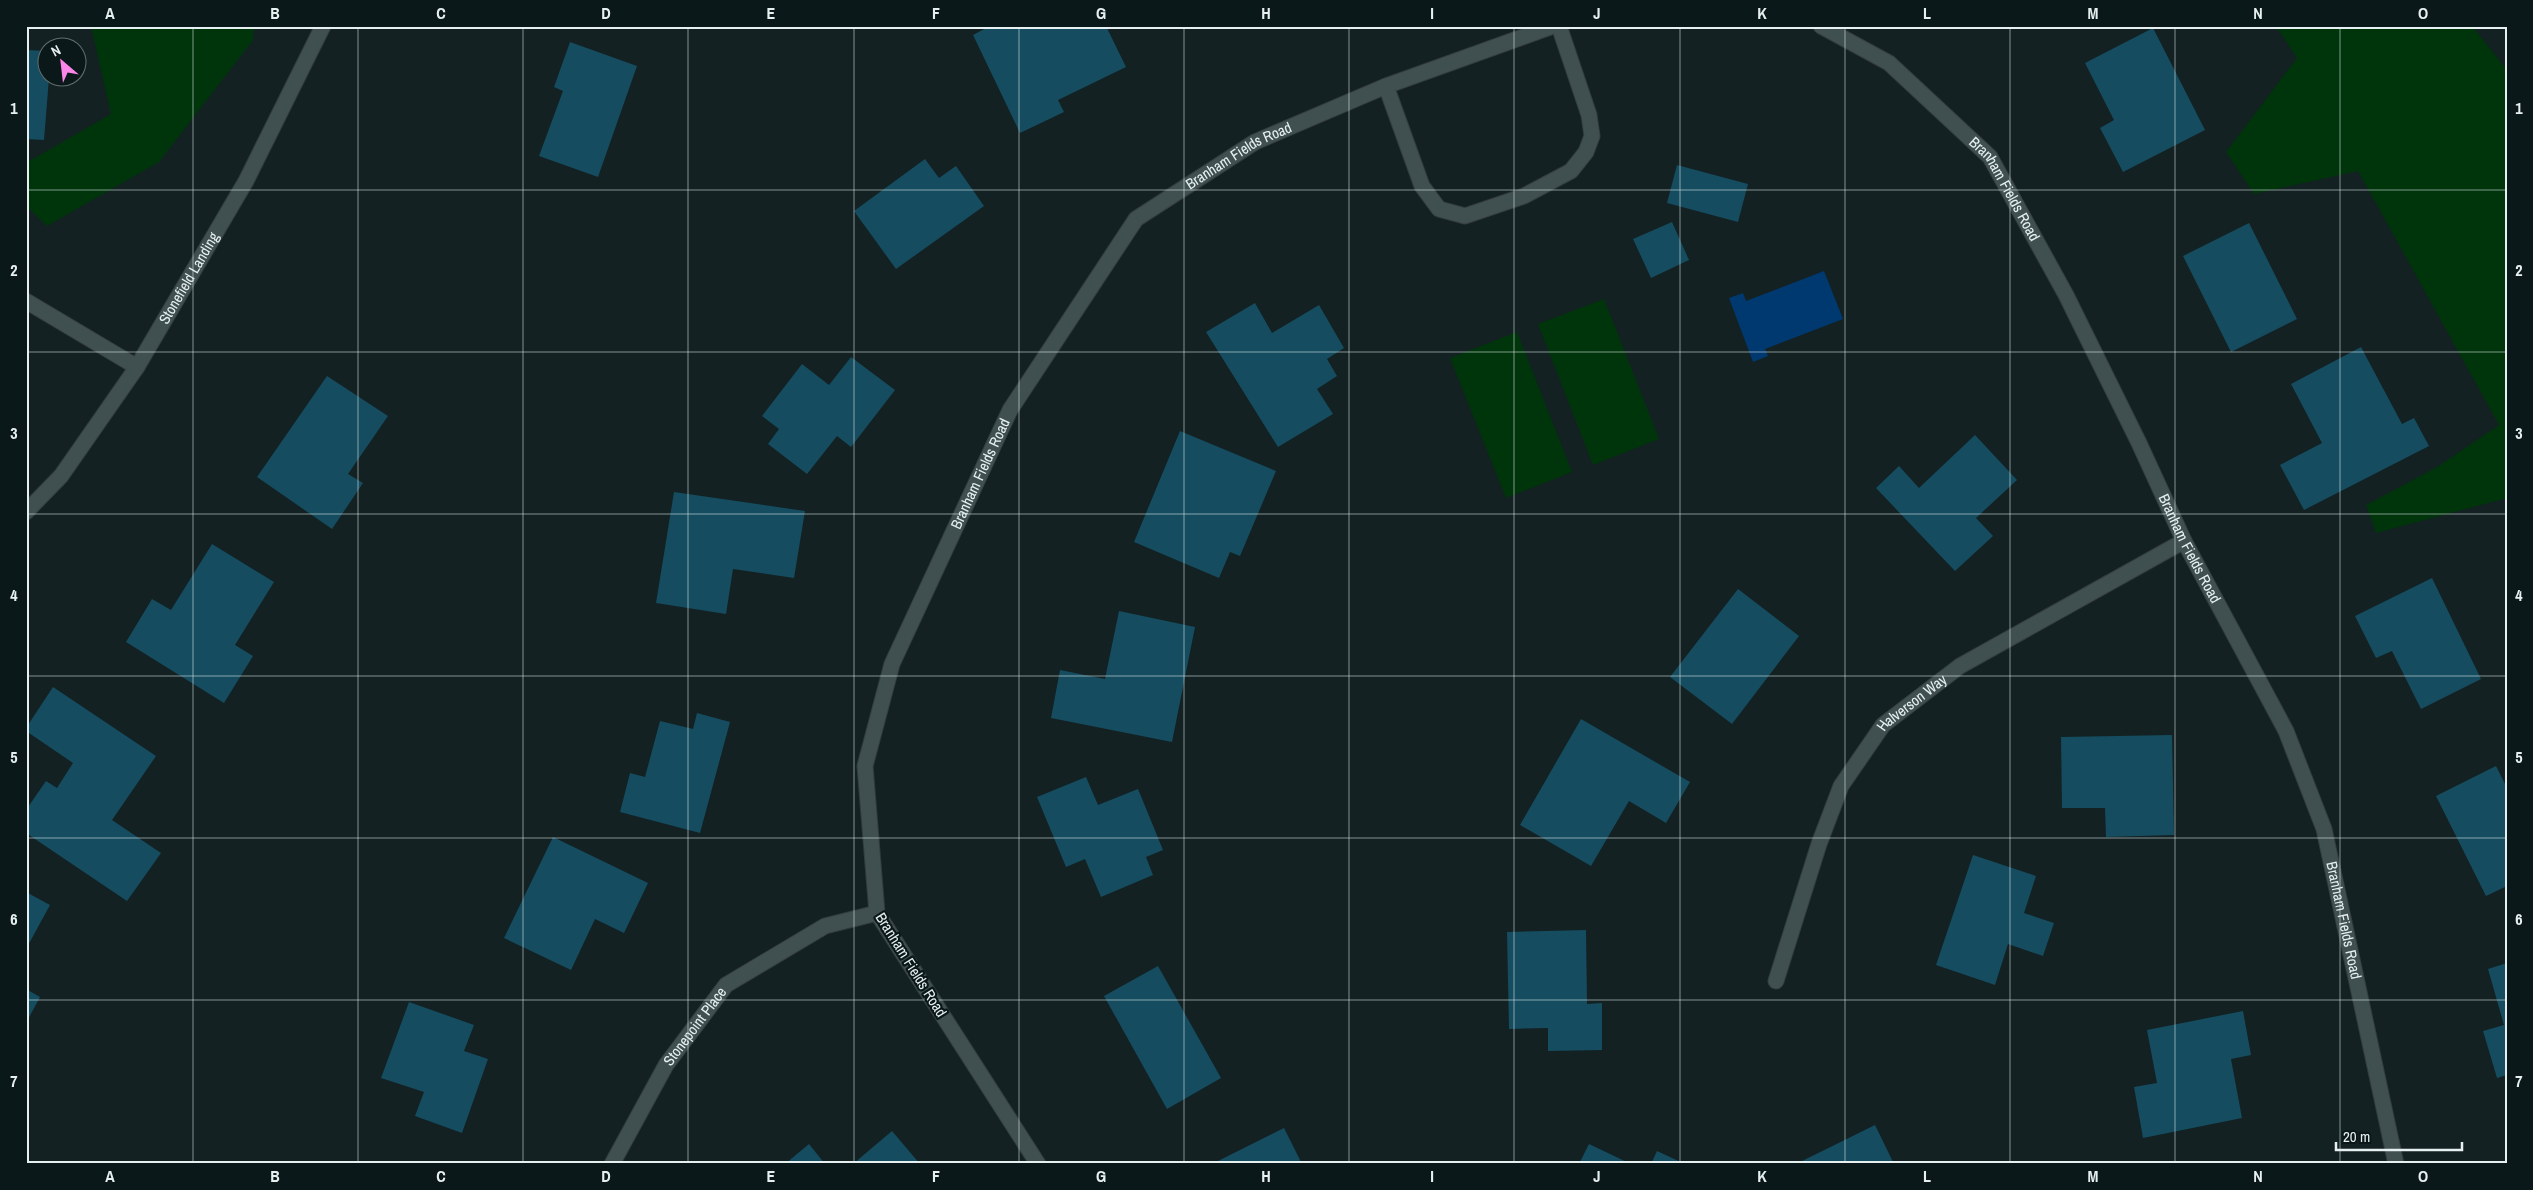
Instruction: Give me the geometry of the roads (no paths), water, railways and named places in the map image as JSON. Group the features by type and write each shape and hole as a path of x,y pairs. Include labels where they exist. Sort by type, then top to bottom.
{"street":[{"name":"Stonefield Landing","path":"26,512 61,476 137,367 246,180 323,26"},
{"name":"Branham Fields Road","path":"1038,1164 877,914 865,766 889,673 1010,410 1136,220 1255,142 1386,86 1553,26"},
{"path":"1386,86 1422,186 1439,209 1465,216 1524,196 1571,171 1586,152 1592,136 1589,115 1559,26"},
{"name":"Branham Fields Road","path":"1821,26 1889,63 1990,157 2066,296 2139,443 2184,541 2286,731 2324,830 2396,1164"},
{"path":"26,301 137,367"},
{"name":"Halverson Way","path":"1776,981 1819,844 1841,786 1883,724 1960,666 2184,541"},
{"name":"Stonepoint Place","path":"612,1164 666,1065 726,985 825,926 877,914"}],"water":[{"path":"1824,271 1843,319 1765,349 1768,356 1753,362 1729,298 1743,293 1746,301"}]}
